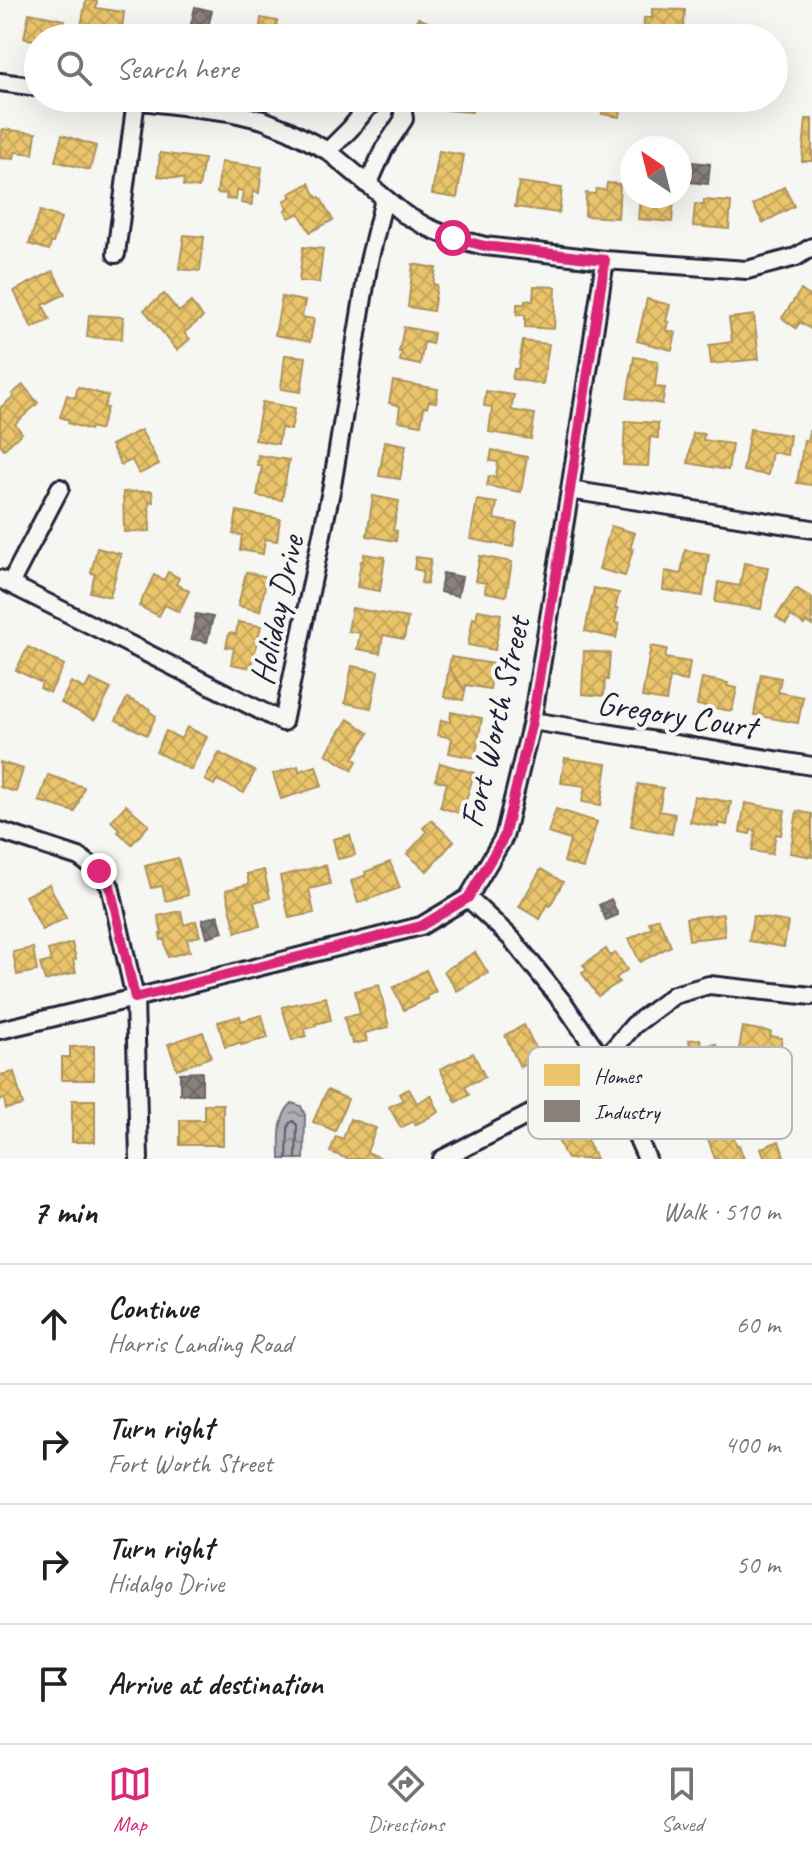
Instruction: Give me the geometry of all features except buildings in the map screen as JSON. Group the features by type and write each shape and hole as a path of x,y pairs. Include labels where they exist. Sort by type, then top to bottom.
{"street":[{"path":"0,82 24,85"},
{"path":"116,254 134,112"},
{"path":"230,112 263,120 328,151 404,214 453,238 485,246 605,260 747,270 796,257 812,247"},
{"path":"328,151 364,112"},
{"path":"368,185 384,149 404,119 404,112"},
{"name":"Holiday Drive","path":"5,582 283,722 332,486 369,261 384,199"},
{"name":"Fort Worth Street","path":"0,1030 421,926 468,898 504,837 532,721 605,260"},
{"path":"5,582 60,488"},
{"path":"570,490 812,529"},
{"name":"Gregory Court","path":"532,721 812,766"},
{"path":"0,831 79,857 99,871 110,886 135,998 139,1159"},
{"path":"468,898 511,938 594,1047"},
{"path":"615,1047 634,1025 674,995 709,985 812,996"},
{"path":"442,1159 528,1115"},
{"path":"638,1139 647,1159"}],"water":[{"path":"292,1103 301,1106 305,1115 304,1159 280,1159 282,1122"}],"route":[{"path":"99,871 110,886 135,998 421,926 468,898 504,837 532,721 605,260 485,246 453,238"}]}
